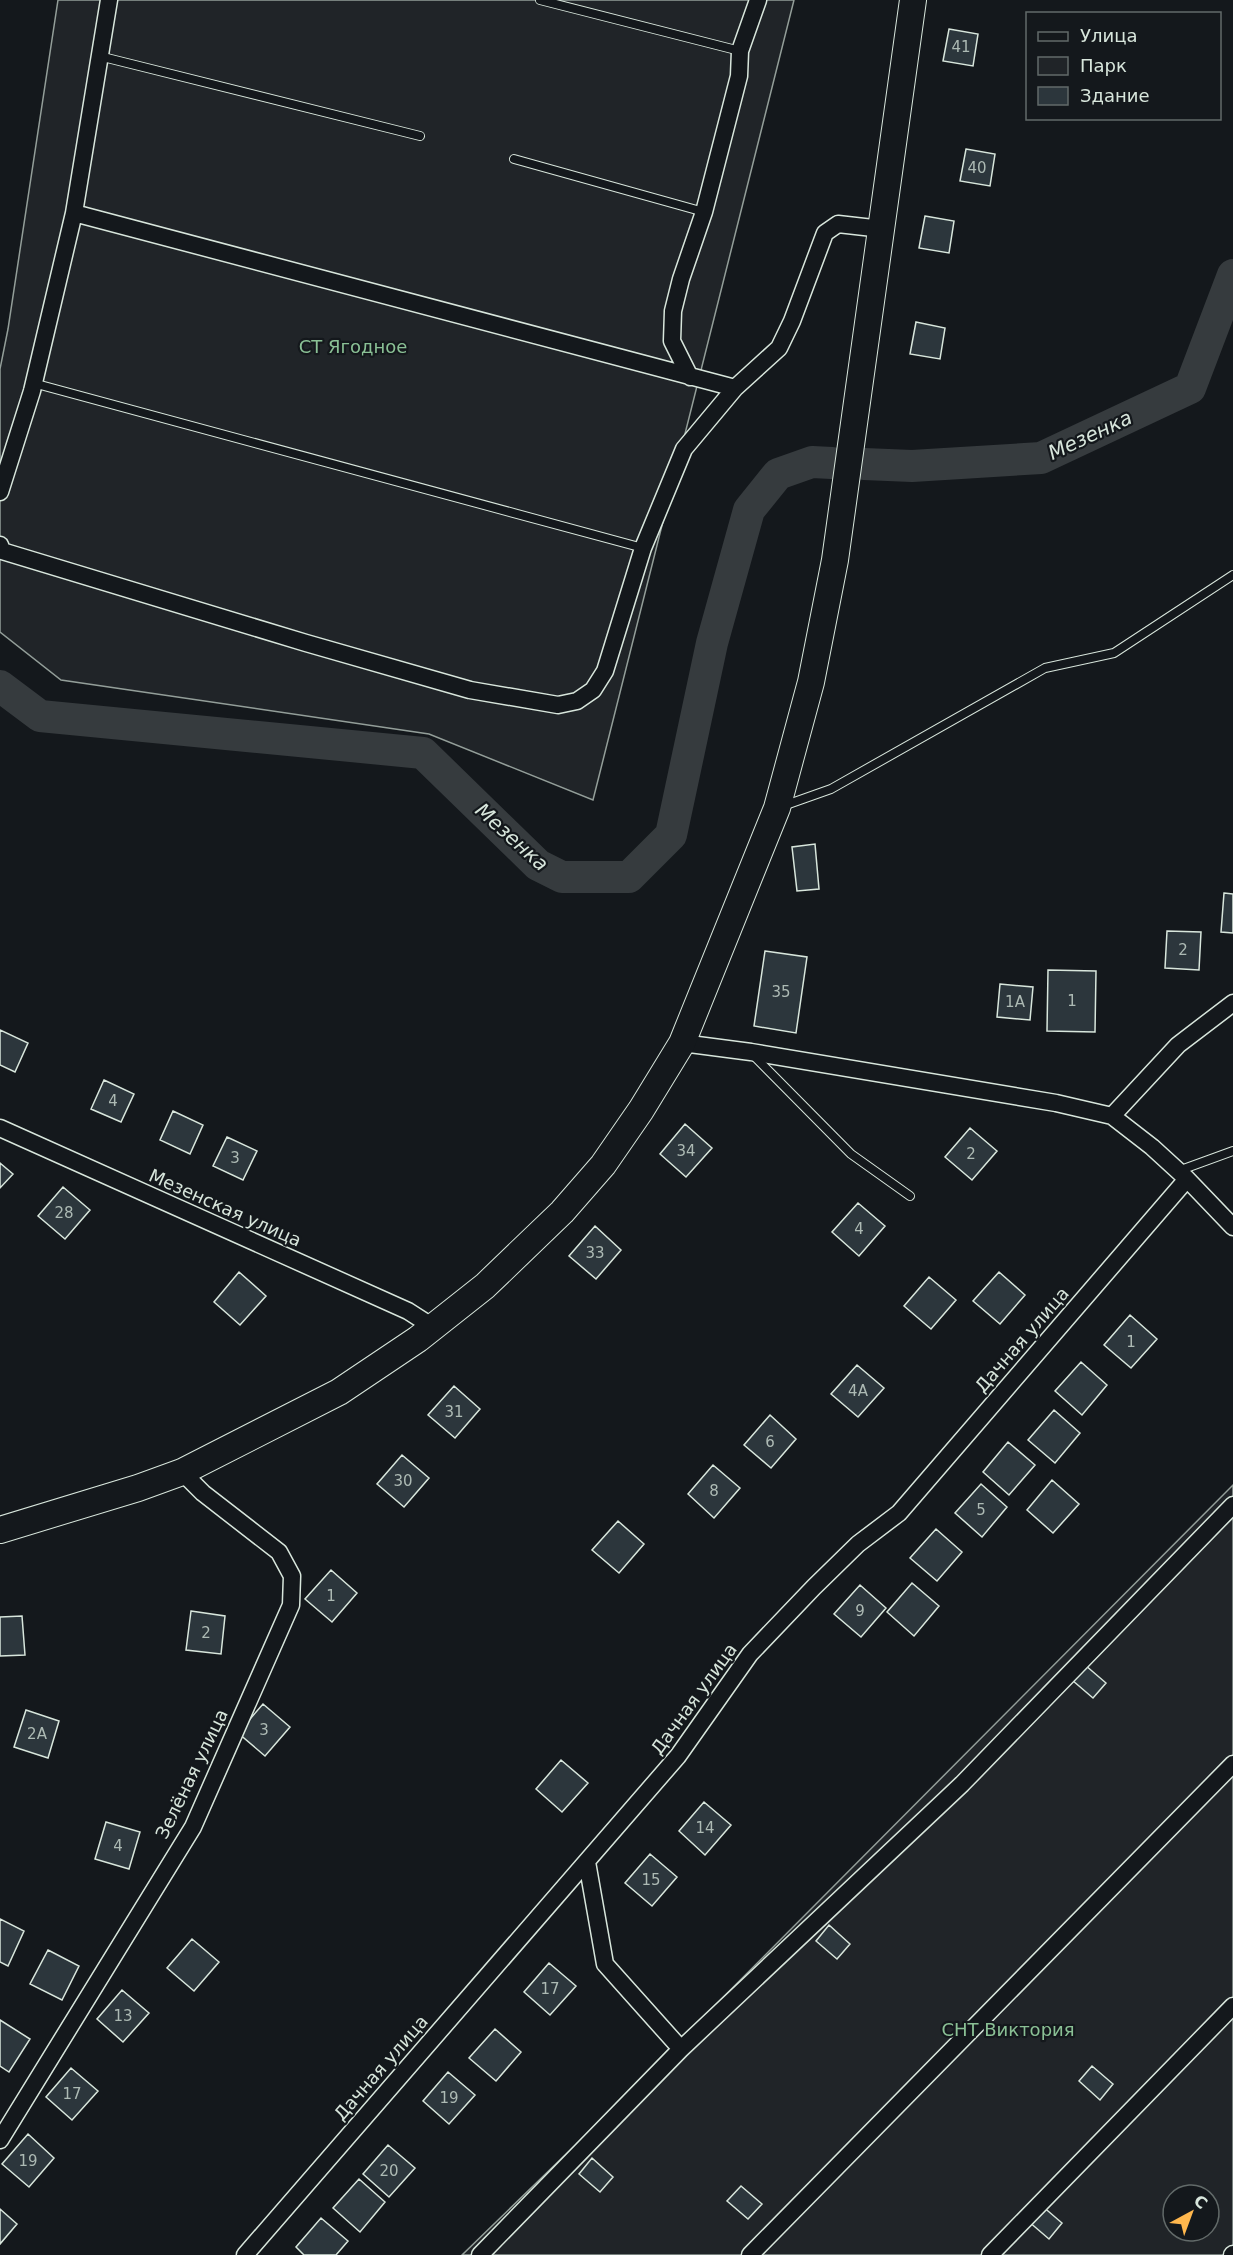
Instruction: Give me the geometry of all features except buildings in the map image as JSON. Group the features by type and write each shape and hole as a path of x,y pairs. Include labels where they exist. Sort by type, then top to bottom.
{"main road":[{"path":"0,1530 116,1495 182,1472 339,1392 433,1327 485,1286 569,1205 616,1147 682,1043 777,808 811,682 835,560 913,0"}],"street":[{"path":"0,492 33,383 74,213 109,0"},
{"path":"690,377 672,341 673,312 681,279 704,212 739,76 740,51 758,0"},
{"path":"74,213 735,388"},
{"path":"0,545 2,551 108,584 470,690 558,705 577,701 593,690 605,671 642,548 684,449 735,388 779,348 792,321 825,233 838,224 882,229"},
{"path":"1112,1116 1178,1045 1215,1015 1233,1004"},
{"path":"682,1043 751,1052 1056,1103 1112,1116 1183,1175 1233,1227"},
{"name":"Мезенская улица","path":"0,1128 408,1311 433,1327"},
{"name":"Дачная улица","path":"245,2255 678,1756 750,1654 858,1544 899,1513 1183,1175"},
{"name":"Зелёная улица","path":"0,2140 193,1827 291,1605 292,1576 279,1552 203,1493 182,1472"},
{"path":"480,2255 681,2049 962,1784 1233,1505"},
{"path":"750,2255 1233,1764"},
{"path":"587,1862 605,1964 681,2049"},
{"path":"990,2255 1233,2006"}],"lane":[{"path":"540,0 740,51"},
{"path":"99,56 420,136"},
{"path":"514,159 704,212"},
{"path":"33,383 642,548"},
{"path":"777,808 831,789 1045,668 1114,653 1233,575"},
{"path":"751,1052 851,1154 910,1196"},
{"path":"1183,1175 1233,1151"}],"green space":[{"name":"СТ Ягодное","path":"58,0 794,0 593,800 429,734 61,680 0,632 0,369"},
{"name":"СНТ Виктория","path":"1233,1485 1233,2255 462,2255 595,2126"}],"waterway":[{"name":"Мезенка","path":"864,464 912,466 1041,458 1190,388 1233,275"},
{"name":"Мезенка","path":"0,686 40,716 423,753 538,865 562,877 629,877 671,835 712,643 749,510 778,474 812,462 832,463"}]}
